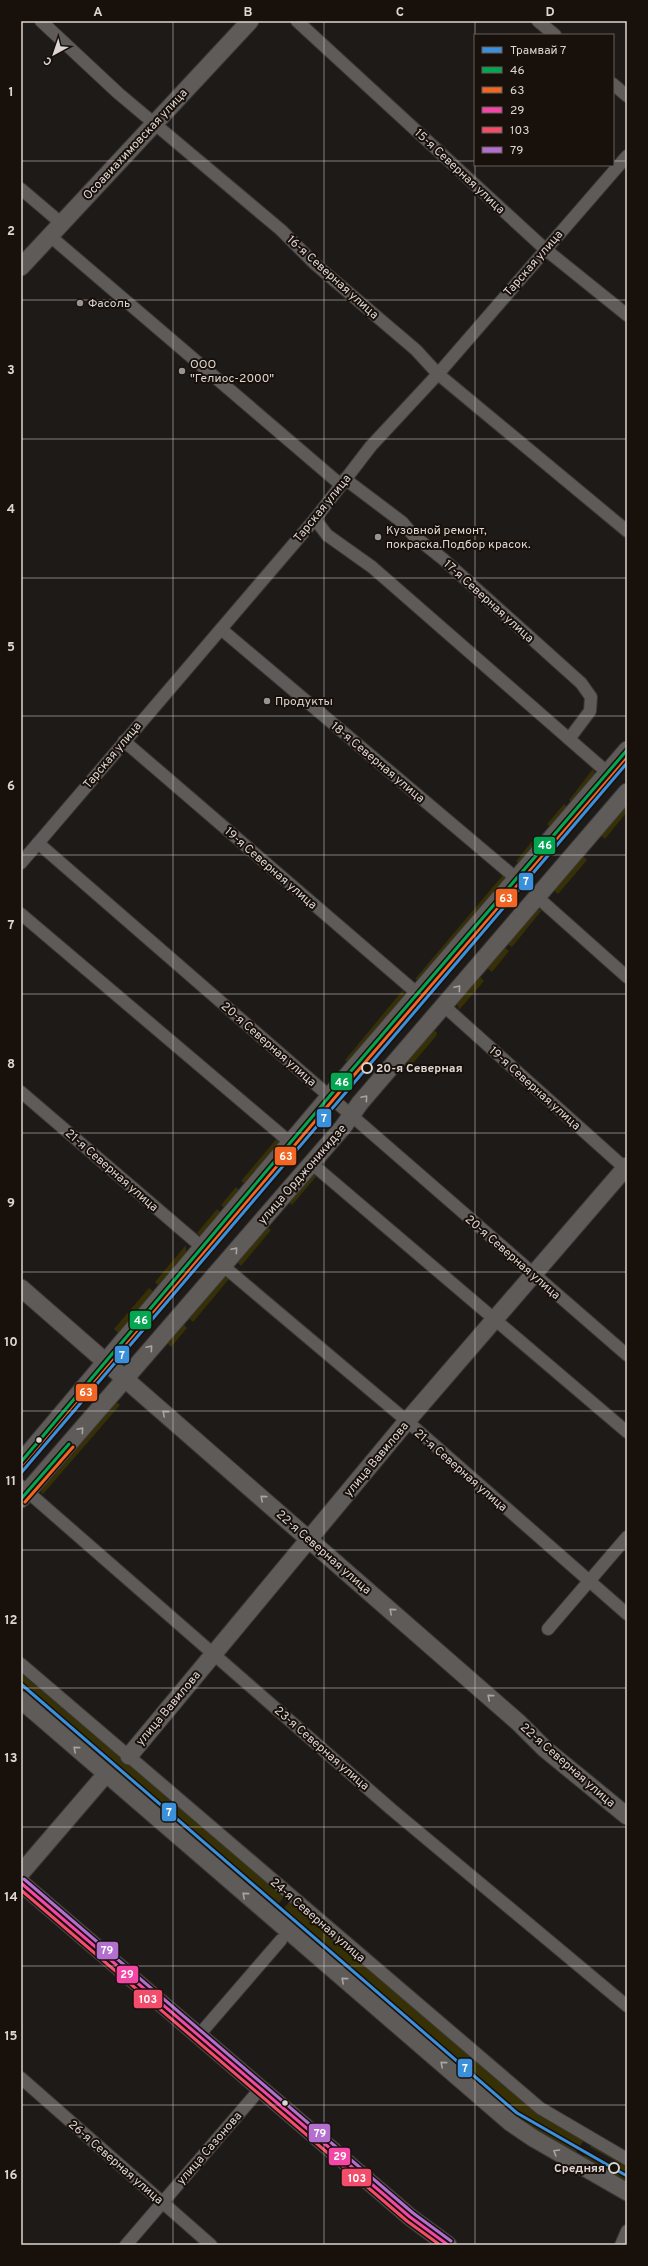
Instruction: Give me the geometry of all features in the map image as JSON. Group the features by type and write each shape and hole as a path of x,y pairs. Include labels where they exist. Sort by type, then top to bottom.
{"main road":[{"name":"Осоавиахимовская улица","path":"21,267 250,21"},
{"path":"21,1462 329,1097 627,750"},
{"name":"улица Орджоникидзе","path":"23,1492 125,1378 352,1117 360,1103 536,896 627,792"},
{"name":"улица Вавилова","path":"128,1756 310,1540 407,1421 626,1168"},
{"name":"22-я Северная улица","path":"21,1288 519,1723 545,1749 627,1816"},
{"path":"21,1700 511,2123 540,2142 627,2192"},
{"path":"21,1873 106,1774"},
{"path":"21,1883 410,2217 448,2245"}],"street":[{"name":"16-я Северная улица","path":"41,21 118,93 281,230 315,264 416,350 438,374 627,531"},
{"name":"15-я Северная улица","path":"297,21 545,249 627,315"},
{"path":"538,21 554,34"},
{"path":"614,85 627,96"},
{"name":"Тарская улица","path":"21,863 315,520 372,446 438,374 627,156"},
{"name":"17-я Северная улица","path":"21,189 56,230 343,482 402,522 425,546 443,559 581,683 591,697 590,711 569,739"},
{"path":"315,520 327,535 372,567 608,773"},
{"name":"18-я Северная улица","path":"221,629 517,879"},
{"name":"19-я Северная улица","path":"124,741 418,994"},
{"name":"20-я Северная улица","path":"38,843 627,1355"},
{"path":"536,896 627,977"},
{"path":"21,914 291,1143"},
{"name":"19-я Северная улица","path":"444,1006 626,1168"},
{"name":"21-я Северная улица","path":"21,1092 203,1248"},
{"path":"311,1163 627,1432"},
{"name":"21-я Северная улица","path":"222,1265 407,1421 588,1582 627,1614"},
{"name":"23-я Северная улица","path":"23,1492 214,1654 391,1809 627,2006"},
{"path":"548,1629 627,1537"},
{"name":"24-я Северная улица","path":"21,1664 540,2108 627,2159"},
{"path":"199,2035 281,1940"},
{"name":"26-я Северная улица","path":"21,2078 211,2245"},
{"name":"улица Сазонова","path":"126,2245 260,2088"},
{"path":"621,2245 627,2231"}],"shaded area":[{"path":"593,769 595,774 572,803 569,800"},
{"path":"627,803 627,812 605,839 600,835"},
{"path":"564,804 569,808 552,828 547,824"},
{"path":"538,834 543,840 523,861 518,863 516,861"},
{"path":"583,856 587,860 558,894 553,890"},
{"path":"503,875 505,877 503,884 419,980 415,979"},
{"path":"536,909 542,910 512,947 507,944"},
{"path":"505,948 509,951 492,972 487,968"},
{"path":"479,976 484,981 459,1010 457,1003"},
{"path":"403,990 404,999 349,1063 345,1060"},
{"path":"434,1030 437,1033 436,1036 408,1069 403,1065"},
{"path":"279,1136 284,1140 246,1185 241,1181"},
{"path":"313,1171 320,1172 292,1205 287,1201"},
{"path":"236,1187 241,1192 226,1209 221,1205"},
{"path":"217,1209 222,1213 202,1237 197,1233"},
{"path":"266,1226 271,1230 241,1266 236,1261"},
{"path":"186,1245 186,1254 159,1286 155,1282"},
{"path":"224,1275 229,1279 193,1322 188,1317"},
{"path":"149,1288 154,1292 118,1333 114,1329"},
{"path":"183,1324 187,1328 171,1347 167,1343"},
{"path":"116,1402 120,1405 43,1494 40,1491"},
{"path":"21,1673 284,1897 271,1913 21,1696"},
{"path":"291,1900 585,2138 574,2156 533,2131 278,1915"},
{"path":"593,2142 627,2161 627,2186 582,2161 586,2153 617,2170 621,2164 590,2147"}],"tram line":[{"name":"7","path":"21,1473 627,763"},
{"name":"7","path":"21,1684 517,2113 627,2176"}],"transit line":[{"name":"46","path":"21,1462 339,1085 627,750"},
{"name":"63","path":"25,1465 343,1088 627,758"},
{"name":"46","path":"21,1499 69,1444"},
{"name":"63","path":"25,1502 73,1447"},
{"name":"79","path":"24,1879 413,2213 451,2241"},
{"name":"29","path":"21,1883 410,2217 448,2245"},
{"name":"103","path":"21,1890 407,2221 440,2245"}],"place":[{"name":"Фасоль","path":"80,303"},
{"name":"ООО \"Гелиос-2000\"","path":"182,371"},
{"name":"Кузовной ремонт, покраска.Подбор красок.","path":"378,537"},
{"name":"Продукты","path":"267,701"},
{"name":"20-я Северная","path":"367,1068"},
{"name":"Средняя","path":"614,2168"}]}
